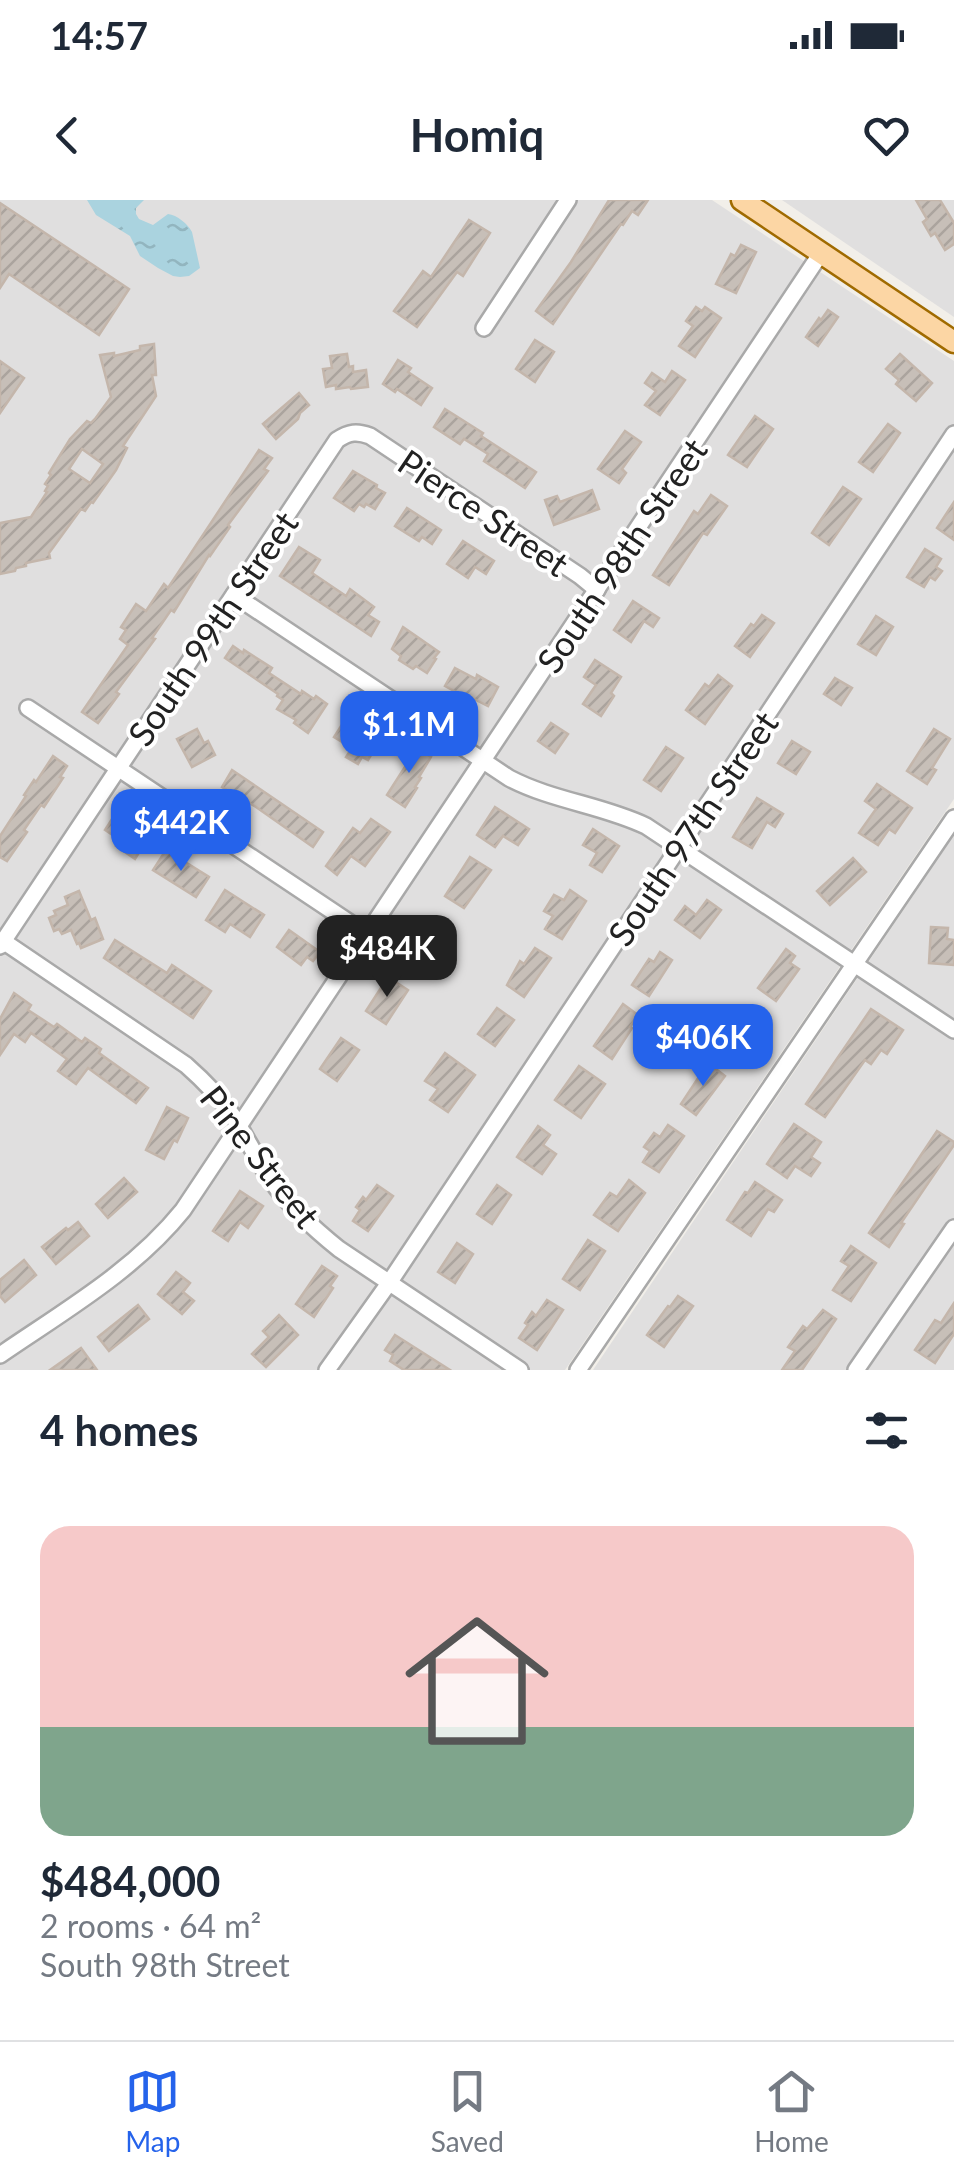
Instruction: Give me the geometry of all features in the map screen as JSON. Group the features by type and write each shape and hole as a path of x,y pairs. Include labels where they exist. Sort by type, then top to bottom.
{"main road":[{"path":"742,200 954,342"}],"street":[{"path":"484,328 568,200"},
{"name":"South 98th Street","path":"0,1355 121,1272 151,1247 183,1210 822,253"},
{"name":"South 99th Street","path":"1,943 337,440 354,432 370,436"},
{"name":"South 97th Street","path":"327,1370 389,1283 954,434"},
{"name":"Pierce Street","path":"370,436 597,590"},
{"path":"234,595 529,789 624,816 680,846 954,1030"},
{"path":"28,708 368,935"},
{"path":"578,1370 954,818"},
{"name":"Pine Street","path":"1,943 186,1064 212,1090 270,1180 298,1214 339,1248 520,1370"},
{"path":"856,1370 954,1228"}],"shaded area":[{"path":"0,200 712,200 954,361 954,799 565,1370 0,1370"},
{"path":"782,200 954,200 954,317"},
{"path":"954,835 954,1370 593,1370"}],"water":[{"path":"87,200 144,200 136,214 153,225 168,214 178,218 192,232 200,268 180,277 158,268 140,256 130,236 96,215"}],"building":[{"path":"609,200 648,200 638,215 632,211 621,224 553,324 536,311"},
{"path":"916,200 940,200 954,223 954,244 945,250 935,233 931,236"},
{"path":"0,203 129,289 99,335 9,274 0,288"},
{"path":"469,220 490,233 463,276 457,272 417,327 394,311 423,271 431,277"},
{"path":"741,245 756,252 736,293 716,284 731,254 735,256"},
{"path":"696,307 702,311 705,307 721,318 695,357 679,346 693,326 686,321"},
{"path":"828,310 838,317 818,346 806,337"},
{"path":"535,340 554,352 535,382 516,369"},
{"path":"154,344 156,375 152,375 156,396 123,446 127,448 116,470 93,503 85,511 81,509 49,553 50,558 0,574 0,523 31,517 47,492 49,473 70,439 87,421 95,419 111,397 100,355 114,356 140,350 140,346","holes":["82,449 103,464 90,483 69,469"]},
{"path":"347,354 353,372 366,370 368,387 326,387 323,369 332,368 330,356"},
{"path":"900,354 932,383 916,401 886,369"},
{"path":"398,360 432,388 421,405 383,384"},
{"path":"0,361 24,378 0,413"},
{"path":"672,371 685,380 660,415 645,405 656,391 645,383 652,373 665,382"},
{"path":"299,393 309,405 276,439 263,424"},
{"path":"445,409 536,472 525,488 484,461 488,454 464,439 460,444 434,427"},
{"path":"755,416 773,429 747,467 728,455"},
{"path":"888,424 900,433 873,472 859,462"},
{"path":"625,431 641,442 622,469 626,473 619,483 598,469"},
{"path":"259,450 272,458 264,469 268,471 98,723 82,712 128,645 120,639 126,630 121,627 136,604 146,611 164,584 168,588"},
{"path":"353,471 385,493 375,509 359,504 354,511 334,498"},
{"path":"843,487 861,499 829,545 812,533"},
{"path":"592,490 599,509 554,525 545,500 557,496 560,502"},
{"path":"711,495 727,506 707,535 703,533 669,585 653,575 694,511 698,514"},
{"path":"954,502 954,540 937,528"},
{"path":"407,508 441,530 432,544 395,526"},
{"path":"463,541 494,561 486,574 475,567 468,578 447,564"},
{"path":"299,547 320,560 312,573 346,596 350,589 374,607 368,615 379,622 371,636 280,576"},
{"path":"925,549 941,559 936,567 942,571 935,580 930,577 924,587 907,577"},
{"path":"633,601 659,618 653,627 644,621 631,642 614,630"},
{"path":"762,615 774,623 750,657 735,646"},
{"path":"876,616 893,627 876,655 858,644"},
{"path":"403,627 439,652 427,673 399,660 401,656 392,649"},
{"path":"233,646 272,668 269,673 301,694 302,691 314,699 316,696 327,704 308,733 277,709 283,700 278,694 225,658"},
{"path":"595,660 621,677 601,716 583,704 596,685 584,677"},
{"path":"455,668 498,687 488,706 445,686"},
{"path":"718,675 732,686 705,724 686,710 705,684 709,687"},
{"path":"835,678 852,688 841,705 824,694"},
{"path":"343,723 353,730 356,725 380,740 368,760 362,757 358,764 346,757 352,748 334,737"},
{"path":"551,723 568,734 555,753 538,741"},
{"path":"197,729 215,755 192,767 177,739"},
{"path":"934,729 950,739 927,784 907,771"},
{"path":"792,741 810,752 796,774 778,763"},
{"path":"411,744 431,757 405,807 387,795 410,759 404,755"},
{"path":"666,747 683,758 661,791 644,780"},
{"path":"53,756 67,766 60,777 63,778 24,830 27,832 7,861 0,857 0,836"},
{"path":"232,770 323,832 313,847 222,787"},
{"path":"877,784 912,808 895,833 889,829 878,845 859,833 876,809 865,801"},
{"path":"757,798 783,814 775,827 767,822 752,848 733,837"},
{"path":"495,807 529,829 518,845 503,836 495,847 477,835"},
{"path":"116,813 150,835 135,859 116,846 120,840 105,830"},
{"path":"371,819 390,832 365,866 351,856 337,875 326,866 353,828 360,833"},
{"path":"593,829 619,846 602,872 590,865 597,853 583,845"},
{"path":"166,850 209,877 196,897 153,870"},
{"path":"470,857 491,870 464,908 445,896"},
{"path":"853,858 866,872 830,905 817,891"},
{"path":"225,890 264,915 250,937 230,924 225,932 206,920"},
{"path":"570,890 586,901 562,939 545,929 553,916 544,911 554,895 564,900"},
{"path":"79,891 103,939 81,948 71,930 62,934 59,929 54,931 49,918 68,905 65,897"},
{"path":"707,900 721,910 700,938 675,920 685,906 696,915"},
{"path":"435,927 455,941 437,967 404,944 415,929 427,938"},
{"path":"931,927 948,928 947,939 954,940 954,965 929,963"},
{"path":"289,930 320,952 313,961 307,957 301,965 277,947"},
{"path":"115,940 167,973 172,965 211,991 193,1018 104,958"},
{"path":"535,948 551,958 524,997 507,985 520,961 524,964"},
{"path":"786,949 795,956 790,963 799,969 776,1001 758,988"},
{"path":"660,952 672,960 649,996 632,985 649,959 654,962"},
{"path":"388,977 408,990 386,1024 366,1011"},
{"path":"14,993 31,1005 28,1010 82,1042 85,1038 101,1049 99,1053 148,1088 136,1103 88,1068 76,1084 58,1071 67,1059 31,1033 25,1042 14,1034 0,1055 0,1019"},
{"path":"623,1004 638,1015 612,1059 594,1046"},
{"path":"497,1008 514,1020 495,1046 478,1034"},
{"path":"748,1008 765,1020 746,1048 724,1032 737,1014 742,1017"},
{"path":"871,1009 903,1030 887,1054 881,1050 871,1064 865,1060 825,1117 806,1104"},
{"path":"341,1038 359,1050 337,1081 320,1069"},
{"path":"445,1053 475,1075 448,1112 430,1100 438,1089 425,1081"},
{"path":"708,1063 725,1076 696,1115 681,1104"},
{"path":"579,1066 605,1084 581,1118 555,1100"},
{"path":"167,1107 188,1118 164,1159 146,1150"},
{"path":"794,1124 821,1142 811,1157 820,1163 811,1176 795,1166 787,1178 767,1164"},
{"path":"668,1125 684,1136 659,1172 643,1162 650,1151 644,1147 654,1133 660,1137"},
{"path":"538,1126 550,1135 543,1145 556,1154 542,1174 517,1157"},
{"path":"937,1131 954,1145 889,1247 869,1233"},
{"path":"124,1178 137,1192 108,1218 96,1204"},
{"path":"629,1180 645,1193 618,1231 594,1215 610,1193 617,1197"},
{"path":"755,1182 782,1200 774,1212 768,1209 751,1236 727,1220"},
{"path":"377,1185 393,1196 368,1231 353,1221 360,1210 356,1207"},
{"path":"497,1185 511,1195 492,1224 477,1214"},
{"path":"240,1191 263,1206 248,1228 240,1222 228,1241 213,1231"},
{"path":"78,1222 89,1236 56,1264 42,1247"},
{"path":"588,1240 605,1251 580,1290 563,1279"},
{"path":"457,1243 473,1254 455,1283 438,1272"},
{"path":"851,1246 876,1263 851,1301 833,1290 849,1266 841,1261"},
{"path":"24,1260 36,1275 5,1302 0,1296 0,1280"},
{"path":"322,1266 337,1276 314,1317 296,1304"},
{"path":"176,1272 190,1283 183,1292 194,1301 182,1314 158,1294"},
{"path":"678,1296 693,1306 664,1347 647,1335"},
{"path":"547,1300 563,1310 537,1350 519,1338 532,1312 536,1316"},
{"path":"954,1303 954,1334 935,1363 915,1350 935,1320 941,1323"},
{"path":"138,1305 149,1319 109,1351 98,1337"},
{"path":"823,1310 836,1319 802,1370 782,1370 795,1351 788,1347 803,1326 807,1329"},
{"path":"279,1315 298,1335 266,1367 252,1354 269,1337 263,1331"},
{"path":"395,1335 450,1370 404,1370 390,1361 393,1355 385,1350"},
{"path":"81,1348 97,1370 50,1370"}]}
